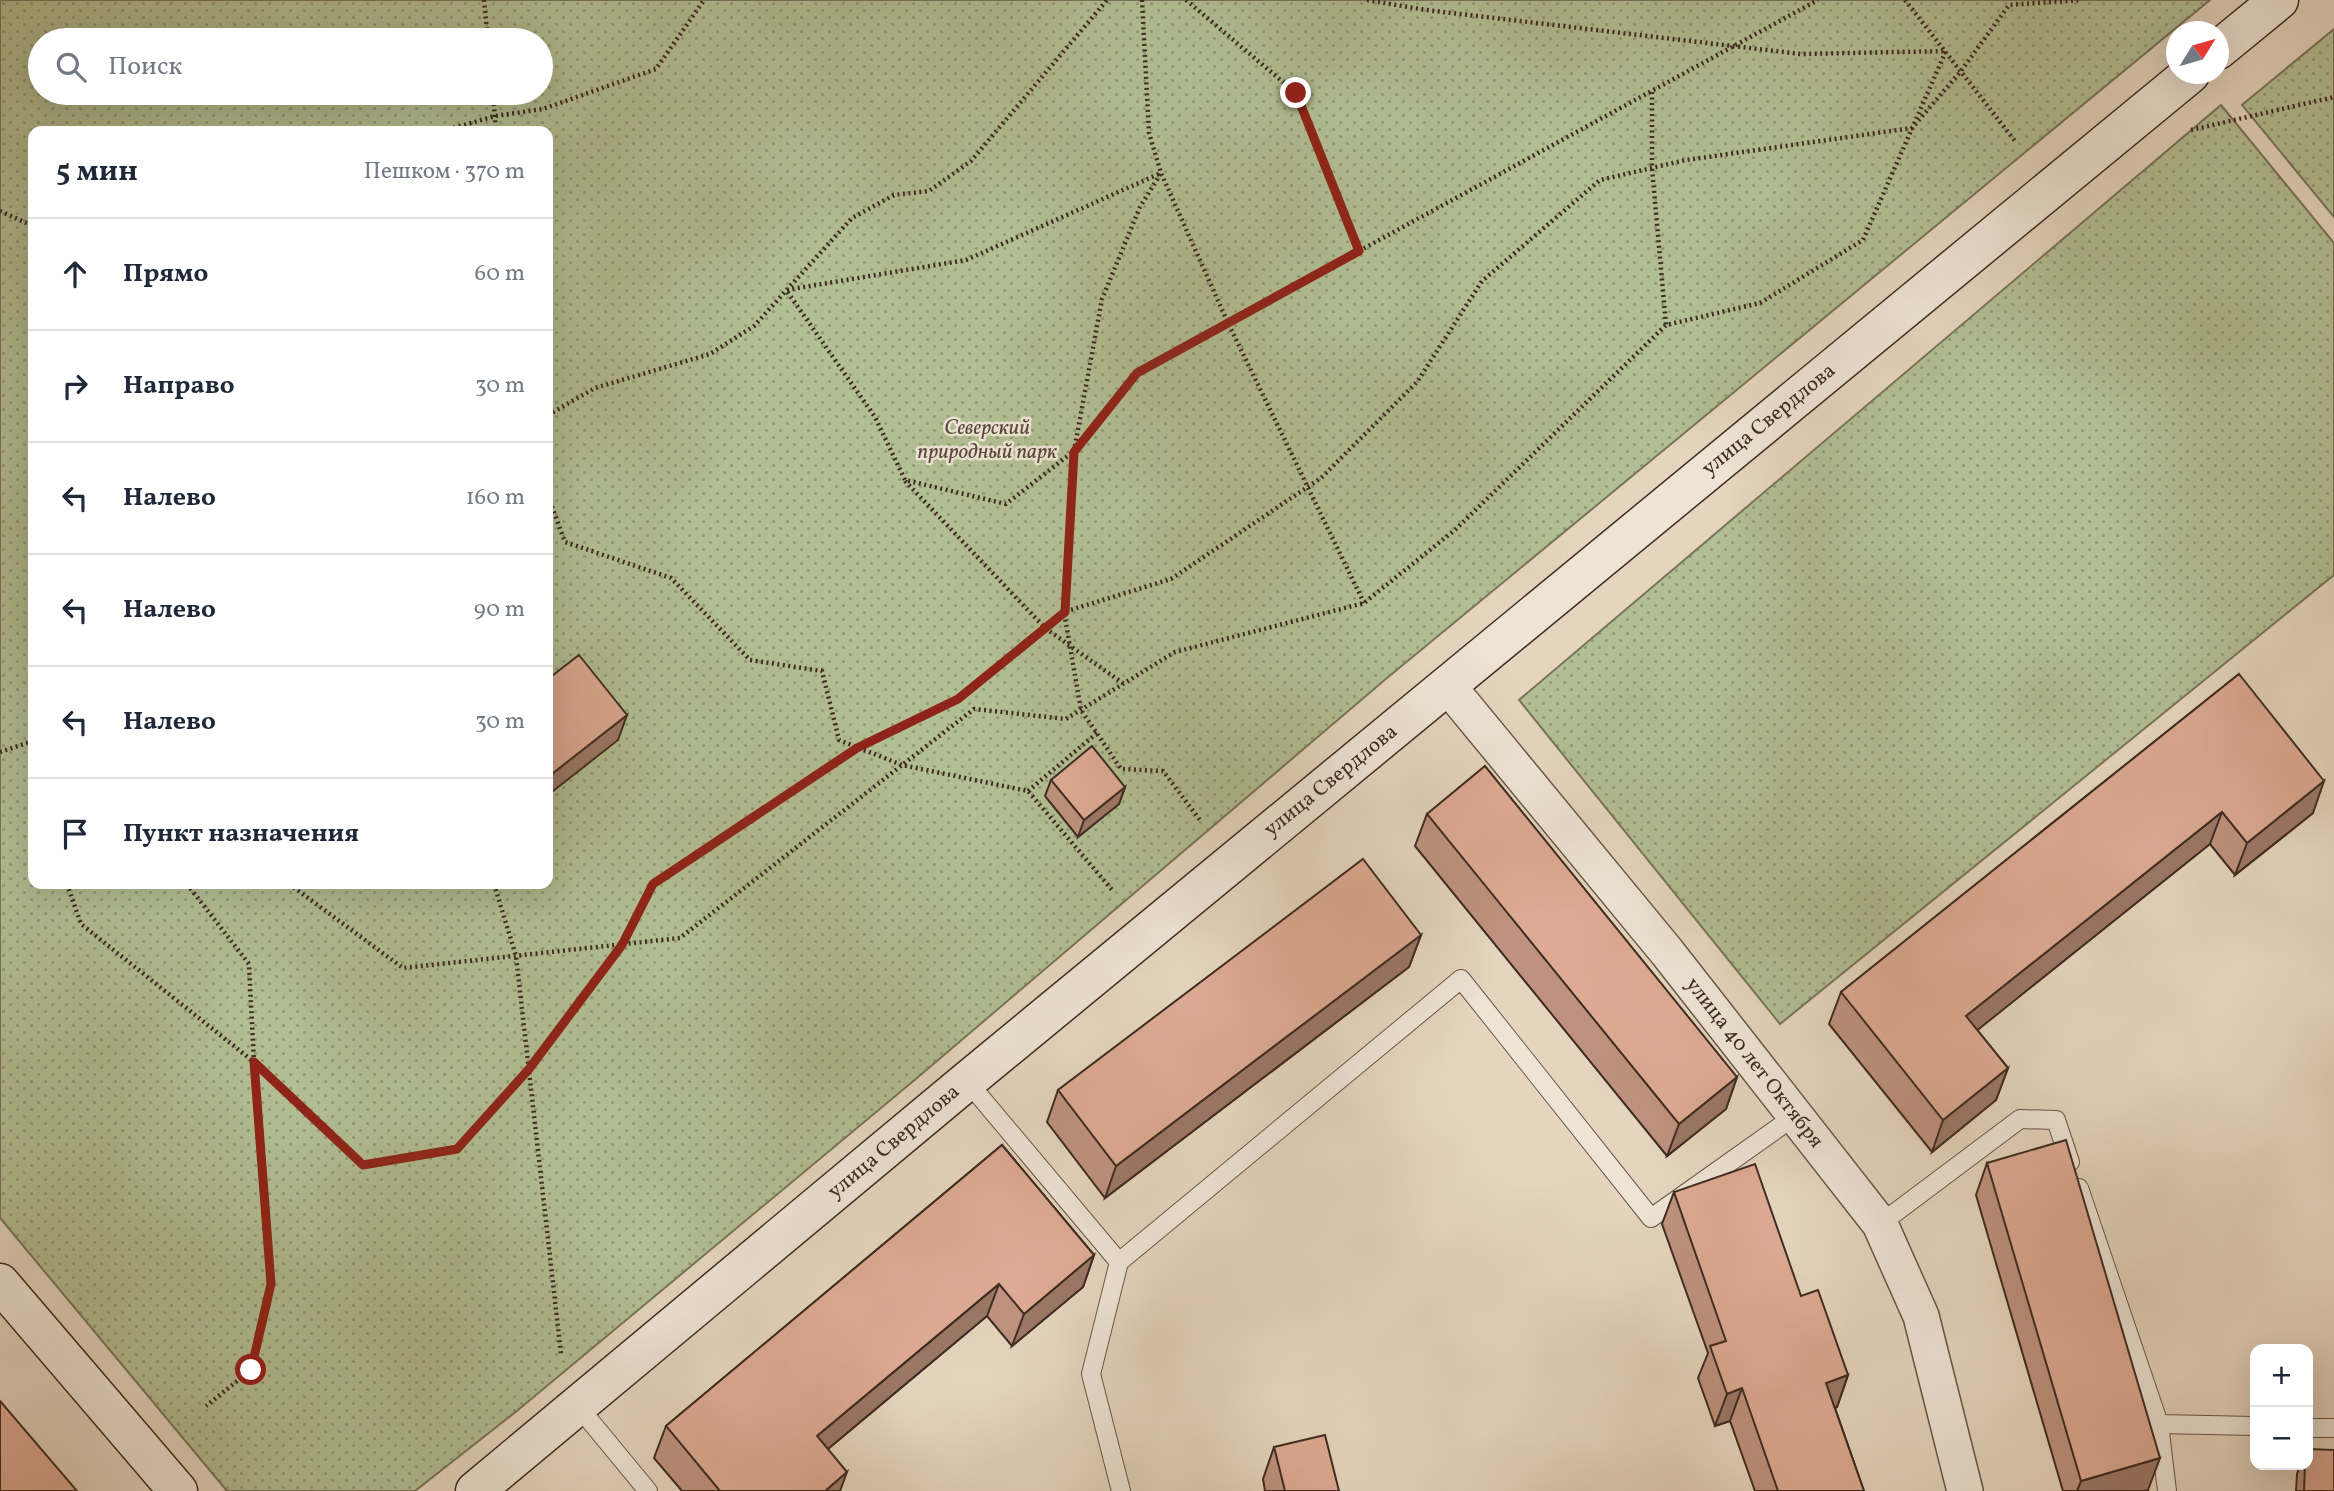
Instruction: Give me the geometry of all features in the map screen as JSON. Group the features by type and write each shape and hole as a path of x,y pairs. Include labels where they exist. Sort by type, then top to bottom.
{"street":[{"path":"2229,41 2279,0"},
{"name":"улица Свердлова","path":"475,1491 967,1081 2178,84"},
{"name":"улица 40 лет Октября","path":"1447,685 1667,952 1880,1224 1921,1316 1965,1491"},
{"path":"0,1283 178,1491"}],"lane":[{"path":"1121,1491 1091,1374 1119,1262 1461,979 1651,1218 1795,1116"},
{"path":"967,1081 1119,1262"},
{"path":"1880,1224 2020,1119 2056,1120 2159,1424 2167,1491"},
{"path":"577,1405 648,1491"},
{"path":"2159,1424 2250,1426"},
{"path":"2313,1428 2334,1428"}],"path":[{"path":"484,0 487,28"},
{"path":"460,126 495,116 543,109 656,69 704,0"},
{"path":"553,412 595,388 710,354 754,326 852,218 894,195 929,191 971,161 1107,0"},
{"path":"1142,0 1149,133 1161,173 1228,323 1364,603"},
{"path":"1186,0 1296,93 1359,251"},
{"path":"1367,0 1426,10 1801,54 1946,51"},
{"path":"905,480 1006,505 1074,452 1137,373 1818,0"},
{"path":"1905,0 2015,141"},
{"path":"69,889 82,924 254,1062 363,1165 457,1149 529,1069 622,945 653,884 857,748 958,699 1065,612 1171,579 1321,478 1417,382 1482,281 1600,180 1686,160 1912,128 1961,71 2009,5 2080,0"},
{"path":"296,889 403,968 680,938 974,709 1066,719 1175,652 1364,603 1457,529 1666,325 1760,303 1863,240 1946,51"},
{"path":"1652,91 1652,168 1666,325"},
{"path":"2191,130 2334,97"},
{"path":"494,105 496,126"},
{"path":"786,290 966,260 1161,173"},
{"path":"1161,173 1140,206 1102,299 1074,452 1065,612 1081,710 1121,769 1163,771 1200,820"},
{"path":"0,211 28,224"},
{"path":"786,290 875,417 905,480 1045,628 1124,684"},
{"path":"553,510 565,542 671,578 750,660 822,671 839,740 902,765 1028,791 1113,891"},
{"path":"1028,791 1097,733"},
{"path":"0,752 28,743"},
{"path":"191,889 249,964 271,1284 251,1370 206,1406"},
{"path":"496,889 516,956 561,1354"}],"green space":[{"name":"Северский природный парк","path":"0,0 2210,0 2185,21 2166,21 2166,36 1387,678 917,1078 518,1410 415,1491 227,1491 0,1218"},
{"path":"2334,29 2334,217 2242,105"},
{"path":"2221,105 2334,243 2334,575 1780,1024 1519,700"}],"building":[{"path":"579,655 627,715 553,773 553,675"},
{"path":"2239,674 2324,781 2247,843 2222,812 1966,1016 2008,1068 1943,1120 1841,992"},
{"path":"1092,746 1125,787 1084,820 1051,780"},
{"path":"1485,766 1737,1077 1679,1124 1427,814"},
{"path":"1363,859 1421,935 1116,1166 1058,1090"},
{"path":"2066,1140 2160,1458 2081,1481 1987,1163"},
{"path":"1002,1145 1094,1255 1024,1314 999,1284 817,1436 847,1472 825,1491 720,1491 666,1426"},
{"path":"1755,1164 1801,1296 1818,1290 1848,1375 1826,1383 1864,1491 1778,1491 1742,1388 1727,1394 1710,1346 1726,1341 1674,1192"},
{"path":"0,1401 77,1491 0,1491"},
{"path":"1325,1435 1339,1491 1285,1491 1274,1447"},
{"path":"2313,1449 2334,1450 2334,1491 2304,1491 2305,1470 2313,1470"}],"route":[{"path":"251,1370 271,1284 258,1142 254,1062 363,1165 457,1149 529,1069 622,945 653,884 857,748 958,699 1065,612 1074,452 1137,373 1359,251 1296,93"}]}
